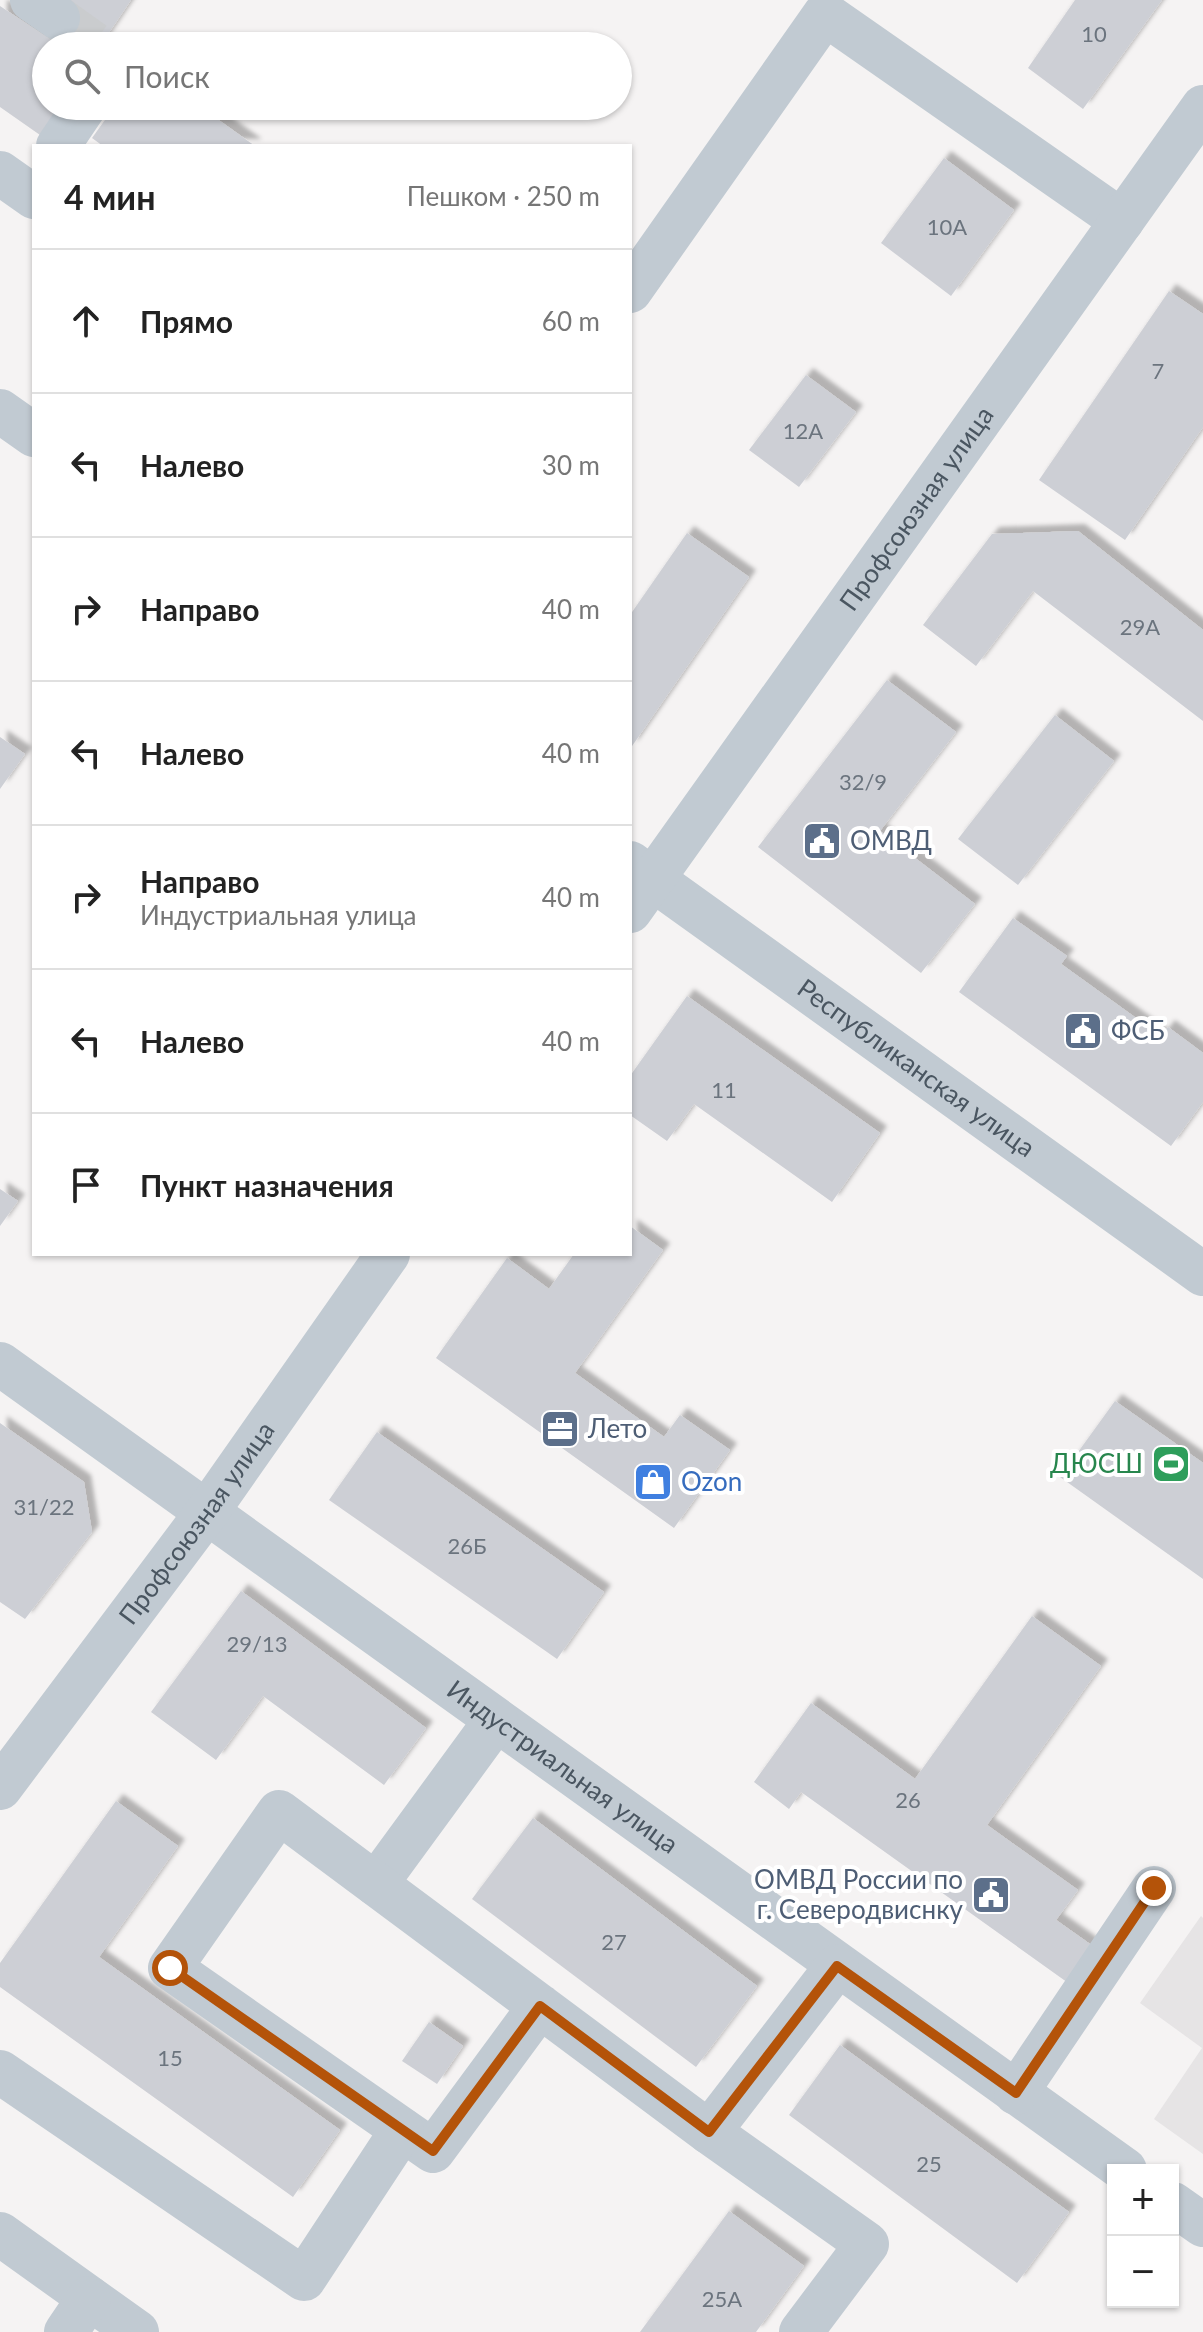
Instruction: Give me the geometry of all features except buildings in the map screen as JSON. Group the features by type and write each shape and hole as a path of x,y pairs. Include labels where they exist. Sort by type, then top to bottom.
{"street":[{"path":"632,288 830,7 1122,221"},
{"name":"Профсоюзная улица","path":"637,884 1203,107"},
{"path":"59,144 76,120"},
{"name":"Республиканская улица","path":"637,884 1203,1274"},
{"name":"Профсоюзная улица","path":"0,1788 207,1512 387,1256"},
{"name":"Индустриальная улица","path":"0,1364 1117,2164"},
{"path":"376,1884 496,1720"},
{"path":"540,2006 433,2151 170,1968 279,1812 540,2006 709,2132 867,2244 801,2332"},
{"path":"1016,2093 1154,1888"},
{"path":"709,2132 837,1966"},
{"path":"0,2072 304,2279 402,2130"},
{"path":"1179,2208 1203,2225"},
{"path":"0,2234 78,2315 137,2332"}],"shaded area":[{"path":"1201,1916 1203,2154 1154,2119 1202,2048 1140,2003"}],"tunnel":[{"path":"58,18 78,32"}],"place":[{"name":"ОМВД","path":"822,841"},
{"name":"ФСБ","path":"1083,1031"},
{"name":"Лето","path":"560,1429"},
{"name":"ДЮСШ","path":"1171,1464"},
{"name":"Ozon","path":"653,1482"},
{"name":"ОМВД России по г. Северодвиснку","path":"991,1895"}],"route":[{"path":"170,1968 433,2151 540,2006 709,2132 837,1966 1016,2093 1154,1888"}]}
